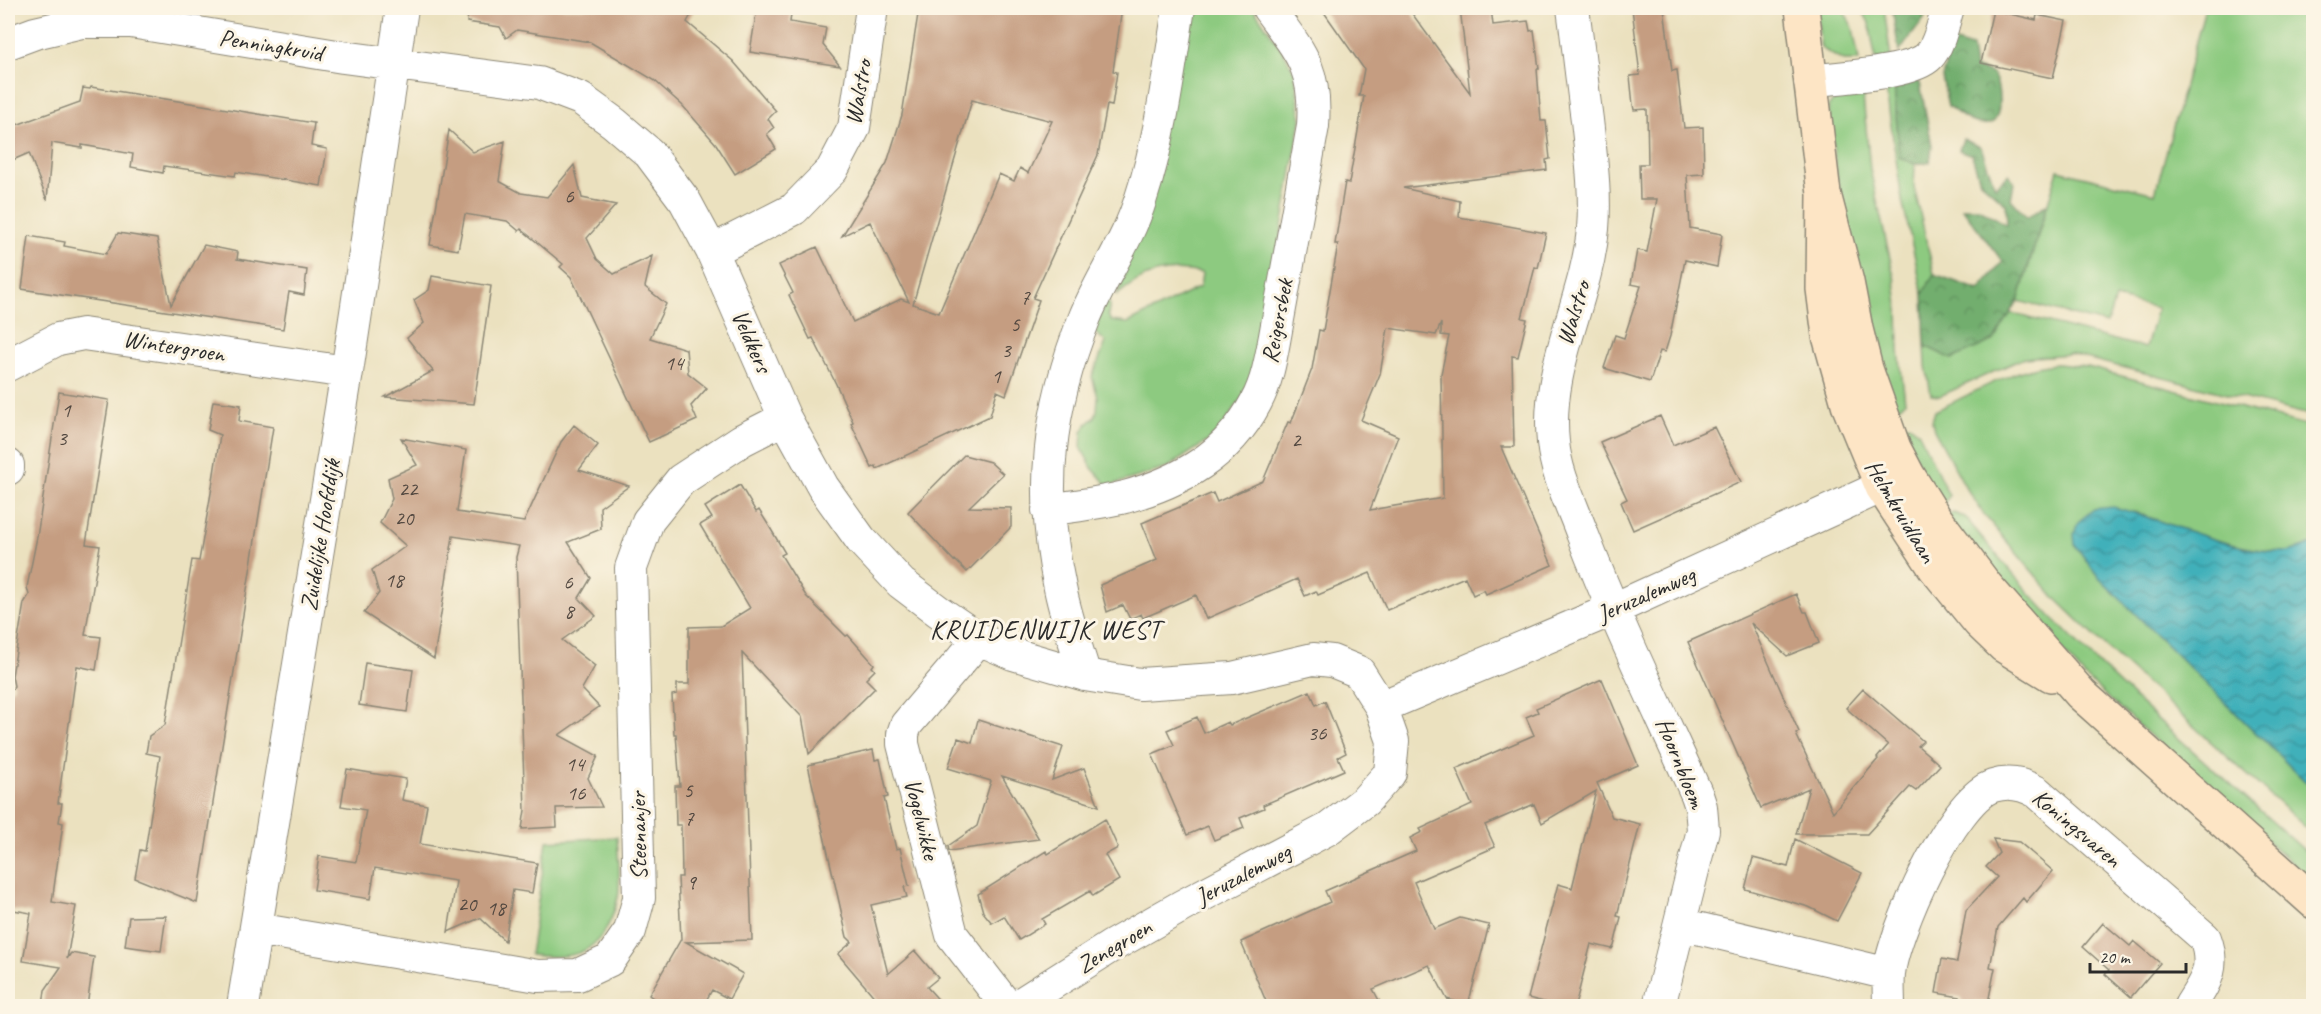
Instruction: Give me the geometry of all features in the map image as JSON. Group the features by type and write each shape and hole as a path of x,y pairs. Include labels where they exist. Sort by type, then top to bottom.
{"street":[{"name":"Zuidelijke Hoofddijk","path":"243,1006 347,372 402,8"},
{"name":"Walstro","path":"712,251 794,209 832,170 854,128 872,8"},
{"path":"1085,675 1060,590 1048,510 1053,425 1063,382 1087,314 1129,231 1141,200 1153,160 1179,8"},
{"name":"Reigersbek","path":"1048,510 1123,497 1153,488 1183,474 1217,453 1240,428 1257,401 1269,369 1313,126 1315,99 1310,76 1301,53 1268,8"},
{"name":"Walstro","path":"1573,8 1592,166 1593,228 1588,266 1559,364 1551,416 1558,470 1614,609"},
{"name":"Helmkruidlaan","path":"1802,8 1824,194 1847,282 1866,369 1894,448 1895,481 1951,542 1987,587 2081,694 2313,902"},
{"path":"1810,81 1906,68 1921,62 1934,48 1948,8"},
{"name":"Penningkruid","path":"8,43 57,27 81,22 114,21 393,64"},
{"name":"Veldkers","path":"393,64 539,83 581,99 649,153 685,201 712,251 785,418 823,487 861,540 901,584 979,639 1013,654 1085,675"},
{"name":"Wintergroen","path":"8,365 58,339 83,334 347,372"},
{"name":"Steenanjer","path":"256,929 538,976 578,975 610,960 630,931 639,898 631,568 648,521 681,480 742,440 785,418"},
{"name":"Jeruzalemweg","path":"1381,707 1614,609 1895,481"},
{"name":"Hoornbloem","path":"1614,609 1701,807 1703,830 1700,847 1659,1006"},
{"name":"Vogelwikke","path":"979,639 906,724 903,744 952,935 1007,1006"},
{"name":"Jeruzalemweg","path":"1085,675 1140,684 1232,678 1313,659 1332,661 1359,672 1381,707 1393,741 1390,773 1365,801 1328,829 1182,906"},
{"name":"Koningsvaren","path":"1889,1006 1889,974 1900,934 1927,866 1956,820 1978,797 1991,786 2010,783 2024,784 2037,792 2205,938 2211,954 2209,977 2190,1006"},
{"name":"Zenegroen","path":"1017,1006 1182,906"},
{"path":"1680,924 1889,974"}],"green space":[{"path":"1192,8 1253,8 1283,51 1295,73 1301,120 1259,357 1243,397 1220,430 1208,441 1167,468 1108,486 1092,468 1081,447 1082,432 1095,417 1097,410 1098,397 1092,377 1106,342 1093,331 1106,301 1110,304 1108,315 1111,321 1128,323 1200,287 1202,273 1166,271 1136,281 1116,296 1125,275 1122,271"},
{"path":"1816,8 1842,8 1853,28 1859,61 1843,61 1821,48"},
{"path":"1861,8 1884,8 1891,59 1876,61 1869,23"},
{"path":"1892,8 1928,8 1924,19 1899,52"},
{"path":"2205,8 2313,8 2313,416 2070,354 2024,358 1940,396 1931,395 1925,346 1952,359 1994,340 2010,313 2146,348 2157,308 2115,298 2107,324 2018,301 2058,170 2155,194"},
{"path":"1952,41 1972,47 1975,68 1991,73 1995,78 1999,101 1994,122 1983,124 1972,122 1948,106 1942,77"},
{"path":"1916,80 1920,83 1932,146 1930,162 1915,164 1899,157 1894,82"},
{"path":"1894,82 1899,157 1915,164 1914,187 1934,274 1923,294 1902,200 1885,83"},
{"path":"1862,86 1870,169 1895,281 1898,306 1899,351 1905,402 1889,415 1841,207 1828,106 1842,93"},
{"path":"1963,139 1981,147 1995,187 2009,174 2014,182 2011,199 2027,217 2047,204 2018,301 1994,340 1952,359 1925,346 1923,294 1934,274 1979,290 2003,262 1962,208 1979,208 2007,225 2006,204 1980,181 1972,155 1959,150"},
{"path":"2057,364 2088,367 2313,427 2313,544 2287,552 2249,548 2209,538 2134,512 2075,545 2100,579 2313,789 2313,834 2110,651 2054,597 1985,516 1965,486 1934,430 1932,421 1935,411 2010,375"},
{"path":"1908,424 1918,431 1949,496 1945,503 1937,508 1902,426"},
{"path":"1953,513 1965,517 2043,608 2100,666 2313,858 2313,882 2085,677 1944,517"},
{"path":"617,837 619,875 617,904 604,932 588,949 578,953 556,957 530,955 547,841"}],"water":[{"path":"2113,507 2244,547 2287,552 2313,544 2313,789 2100,579 2075,545 2074,534 2078,522 2094,509"}],"building":[{"path":"469,8 695,8 687,22 733,61 776,111 768,119 774,128 767,134 776,149 735,174 716,144 682,105 654,80 590,42 517,30 506,38 500,27 467,22"},
{"path":"757,8 792,8 790,22 826,28 823,45 840,66 750,52"},
{"path":"919,8 1122,8 1113,71 1117,72 1112,106 1107,105 1098,155 1033,298 1039,300 1006,395 997,391 990,416 877,469 876,466 872,468 836,384 813,338 810,339 789,295 793,293 779,265 817,247 853,322 901,299 909,302 870,222 842,236 887,163 902,115","holes":["972,100 1052,121 1028,173 1020,168 1014,181 999,174 939,313 913,304"]},
{"path":"1321,8 1408,8 1470,93 1460,8 1491,8 1493,25 1528,21 1530,31 1534,30 1539,69 1537,69 1541,121 1546,121 1550,159 1546,160 1547,170 1403,188 1460,201 1459,217 1546,233 1538,268 1535,267 1522,318 1527,319 1518,357 1512,356 1514,447 1501,447 1552,565 1486,594 1484,590 1473,595 1465,577 1387,610 1370,573 1318,595 1316,591 1305,596 1297,579 1206,619 1196,595 1143,618 1141,614 1130,619 1123,605 1107,612 1100,585 1157,560 1142,523 1213,493 1217,502 1263,481 1288,422 1291,423 1312,369 1319,330 1323,331 1338,244 1335,244 1345,182 1349,183 1364,96 1359,96 1364,69","holes":["1441,323 1441,335 1449,336 1441,374 1443,498 1370,510 1398,436 1361,420 1380,374 1388,328 1436,335"]},
{"path":"1632,8 1664,8 1672,71 1677,70 1684,128 1703,127 1704,174 1687,175 1690,228 1722,234 1717,267 1685,260 1670,336 1665,352 1660,351 1650,382 1604,368 1615,335 1624,338 1641,286 1631,284 1637,250 1647,252 1657,199 1640,199 1639,164 1648,164 1647,109 1634,110 1633,105 1630,76 1640,75"},
{"path":"1993,10 2036,20 2037,15 2066,21 2053,78 1981,63"},
{"path":"91,87 314,123 311,146 327,149 321,186 236,172 235,176 164,166 163,173 131,167 133,154 82,145 82,148 52,143 47,200 29,153 8,162 8,128 80,102 83,88 90,89"},
{"path":"449,130 473,152 505,141 499,181 521,193 547,197 574,165 582,198 616,205 587,238 597,259 614,274 652,256 645,287 666,304 650,338 686,349 688,373 707,388 691,406 697,420 649,442 571,277 560,267 563,264 521,229 519,231 507,221 465,214 458,250 430,245"},
{"path":"118,233 157,239 171,305 204,245 238,252 237,259 307,270 304,295 289,292 283,329 22,289 29,236 65,242 64,246 106,254"},
{"path":"432,276 491,286 474,404 385,397 433,371 407,338 424,323 414,300 429,290"},
{"path":"59,392 109,400 86,544 100,546 85,635 101,637 96,670 77,666 58,803 62,803 59,822 63,823 52,902 76,906 67,959 71,953 94,957 87,1006 43,1006 45,990 61,967 23,961 31,913 8,909 9,693 14,686 12,676 24,603 29,595 27,587"},
{"path":"213,401 241,405 239,421 273,427 197,903 135,878 140,850 145,851 160,756 146,753 149,736 165,725 192,560 199,561 211,493 220,435 208,430"},
{"path":"1660,416 1673,445 1714,427 1741,482 1633,530 1621,502 1627,499 1600,442"},
{"path":"574,425 598,445 579,470 629,486 600,507 601,529 568,542 591,578 579,598 596,616 562,640 595,666 582,689 599,707 559,735 598,756 588,778 602,807 556,808 557,827 522,829 525,810 516,557 519,546 453,536 434,659 364,613 379,593 372,570 406,546 380,523 392,499 388,478 417,465 401,438 466,450 457,512 524,522 561,442"},
{"path":"964,455 990,462 1003,474 969,507 1011,508 1011,527 967,572 908,512"},
{"path":"740,485 756,512 759,510 769,526 785,553 781,555 806,596 846,636 848,635 874,664 872,667 875,670 866,679 875,688 809,754 802,717 742,653 752,940 686,942 743,974 729,999 712,990 703,1006 648,1006 653,998 649,995 681,939 678,877 682,877 681,825 676,825 675,786 680,786 672,695 677,694 677,684 689,684 689,627 721,626 750,608 700,525 712,518 705,507"},
{"path":"1796,594 1804,612 1807,612 1819,643 1787,656 1751,623 1799,732 1796,734 1833,812 1888,745 1846,708 1863,689 1923,741 1918,746 1940,765 1916,791 1910,787 1867,834 1796,834 1809,788 1761,808 1688,642"},
{"path":"365,663 413,670 407,712 359,705"},
{"path":"1602,679 1638,765 1597,783 1612,817 1640,824 1617,916 1621,917 1614,946 1612,949 1591,944 1575,1006 1543,1006 1544,1002 1528,998 1558,884 1572,888 1596,791 1542,823 1534,804 1485,825 1495,847 1414,882 1434,929 1460,918 1489,925 1468,1005 1447,999 1429,965 1373,989 1382,1006 1268,1006 1241,942 1330,902 1325,891 1416,851 1410,838 1422,832 1420,829 1472,805 1456,769 1534,735 1526,717 1538,712 1536,708"},
{"path":"1310,691 1316,705 1325,701 1346,753 1338,757 1344,770 1263,805 1264,808 1240,818 1244,828 1214,840 1208,826 1187,835 1152,754 1174,745 1167,730 1197,717 1204,733 1228,722 1230,725"},
{"path":"978,720 1063,747 1052,780 1084,768 1099,806 1002,776 1039,839 949,851 948,846 977,826 991,781 948,768 958,738 972,743"},
{"path":"873,750 875,760 880,759 888,797 884,798 896,849 900,848 909,886 904,887 907,897 871,905 888,974 915,951 938,978 927,987 944,1006 882,1006 838,954 852,942 847,937 808,765"},
{"path":"347,769 406,779 402,800 427,805 420,844 537,863 532,893 513,890 505,941 480,918 448,932 456,881 375,868 370,899 314,890 319,856 356,862 366,810 341,806"},
{"path":"1105,819 1118,848 1105,855 1119,880 1093,896 1090,891 1042,919 1045,924 1019,940 1004,916 992,923 983,912 978,894 1046,851 1048,854"},
{"path":"1795,839 1862,873 1837,921 1809,907 1745,889 1753,858 1788,867"},
{"path":"1993,839 2019,842 2053,871 2026,902 2023,898 1998,927 1990,967 1995,968 1988,1003 1963,1002 1960,997 1936,993 1942,959 1957,962 1966,910 1997,877 1986,867 1999,853"},
{"path":"166,916 161,951 125,946 129,917"},
{"path":"2103,923 2130,946 2134,941 2160,963 2131,997 2105,974 2109,970 2083,947"}],"district":[{"name":"KRUIDENWIJK WEST","path":"1046,629"}]}
